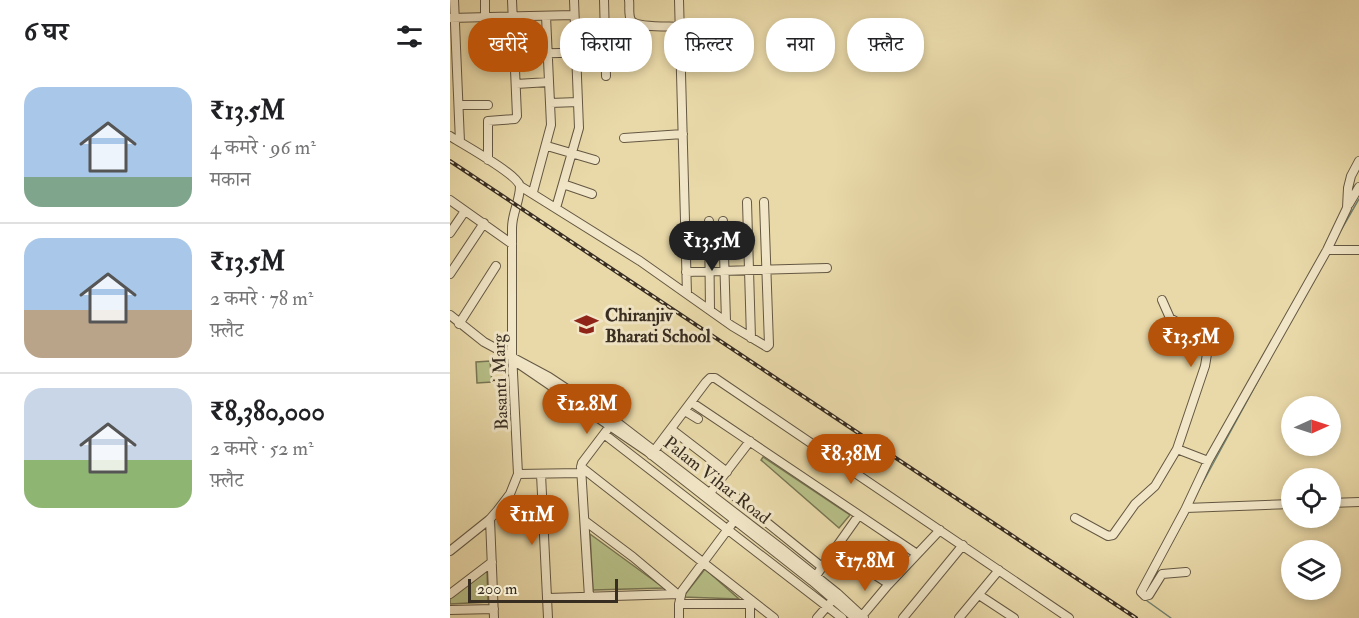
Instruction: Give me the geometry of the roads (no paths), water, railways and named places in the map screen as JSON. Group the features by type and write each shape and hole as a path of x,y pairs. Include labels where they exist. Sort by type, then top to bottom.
{"street":[{"path":"454,0 452,18 460,104 459,142"},
{"path":"484,0 485,17"},
{"path":"512,0 512,16"},
{"path":"574,0 574,18"},
{"path":"604,0 604,18"},
{"path":"629,0 630,18 634,23 644,26 664,27"},
{"path":"679,0 680,18"},
{"path":"452,18 574,15"},
{"path":"532,192 547,146 551,125 548,67"},
{"path":"488,160 487,123 491,120 517,118 515,72"},
{"path":"556,208 579,128 576,72"},
{"path":"606,72 606,76"},
{"path":"681,72 687,294"},
{"path":"516,84 549,82"},
{"path":"550,103 578,102"},
{"path":"460,104 488,105"},
{"path":"624,138 683,135"},
{"path":"450,136 512,176 520,186 768,347 764,202"},
{"path":"547,146 595,160"},
{"path":"1347,208 1351,176 1359,161"},
{"path":"563,184 592,194"},
{"name":"Basanti Marg","path":"450,551 490,519 510,494 518,474 513,358 512,244 513,217 520,186"},
{"path":"1186,572 1162,574 1150,594 1144,595 1141,591 1186,508 1208,461 1328,250 1359,187"},
{"path":"450,200 512,244"},
{"path":"747,202 751,338"},
{"path":"450,233 465,211"},
{"path":"709,221 710,310"},
{"path":"723,221 726,321"},
{"path":"450,274 484,224"},
{"path":"1328,250 1359,250"},
{"path":"459,324 496,266"},
{"path":"687,272 826,268"},
{"path":"1075,518 1108,536 1113,535 1135,504 1155,486 1177,449 1205,366 1208,348 1199,334 1170,318 1162,300"},
{"name":"Palam Vihar Road","path":"450,315 498,351 530,366 577,395 814,578 860,617"},
{"name":"Palam Vihar Road","path":"513,358 517,364 652,452"},
{"path":"652,452 708,380 713,378 1069,618"},
{"path":"692,402 917,554"},
{"path":"685,411 698,420"},
{"path":"589,597 581,470 582,463 611,425"},
{"path":"671,429 727,472"},
{"path":"604,434 842,618"},
{"path":"707,496 750,441"},
{"path":"1177,449 1208,461"},
{"path":"518,474 581,470 703,561 774,618"},
{"path":"541,474 548,618"},
{"path":"718,483 822,567"},
{"name":"Palam Vihar Road","path":"707,496 734,521 814,578"},
{"path":"1341,503 1359,502"},
{"path":"1186,508 1281,504"},
{"path":"814,578 859,515"},
{"path":"490,519 494,618"},
{"path":"585,521 633,556 678,594"},
{"path":"679,618 678,594 734,521"},
{"path":"860,617 940,530"},
{"path":"903,618 963,545"},
{"path":"835,549 889,584"},
{"path":"450,594 492,562"},
{"path":"959,618 999,570"},
{"path":"548,598 678,594"},
{"path":"979,595 1014,618"},
{"path":"817,618 836,597"},
{"path":"679,604 750,601"},
{"path":"750,601 750,618"},
{"path":"450,610 494,609"}],"waterway":[{"path":"1337,237 1359,199"},
{"path":"1196,495 1271,357"},
{"path":"1166,553 1188,513"},
{"path":"1143,598 1171,618"}],"railway":[{"path":"450,161 1136,618"}],"place":[{"name":"Chiranjiv Bharati School","path":"587,325"}]}
